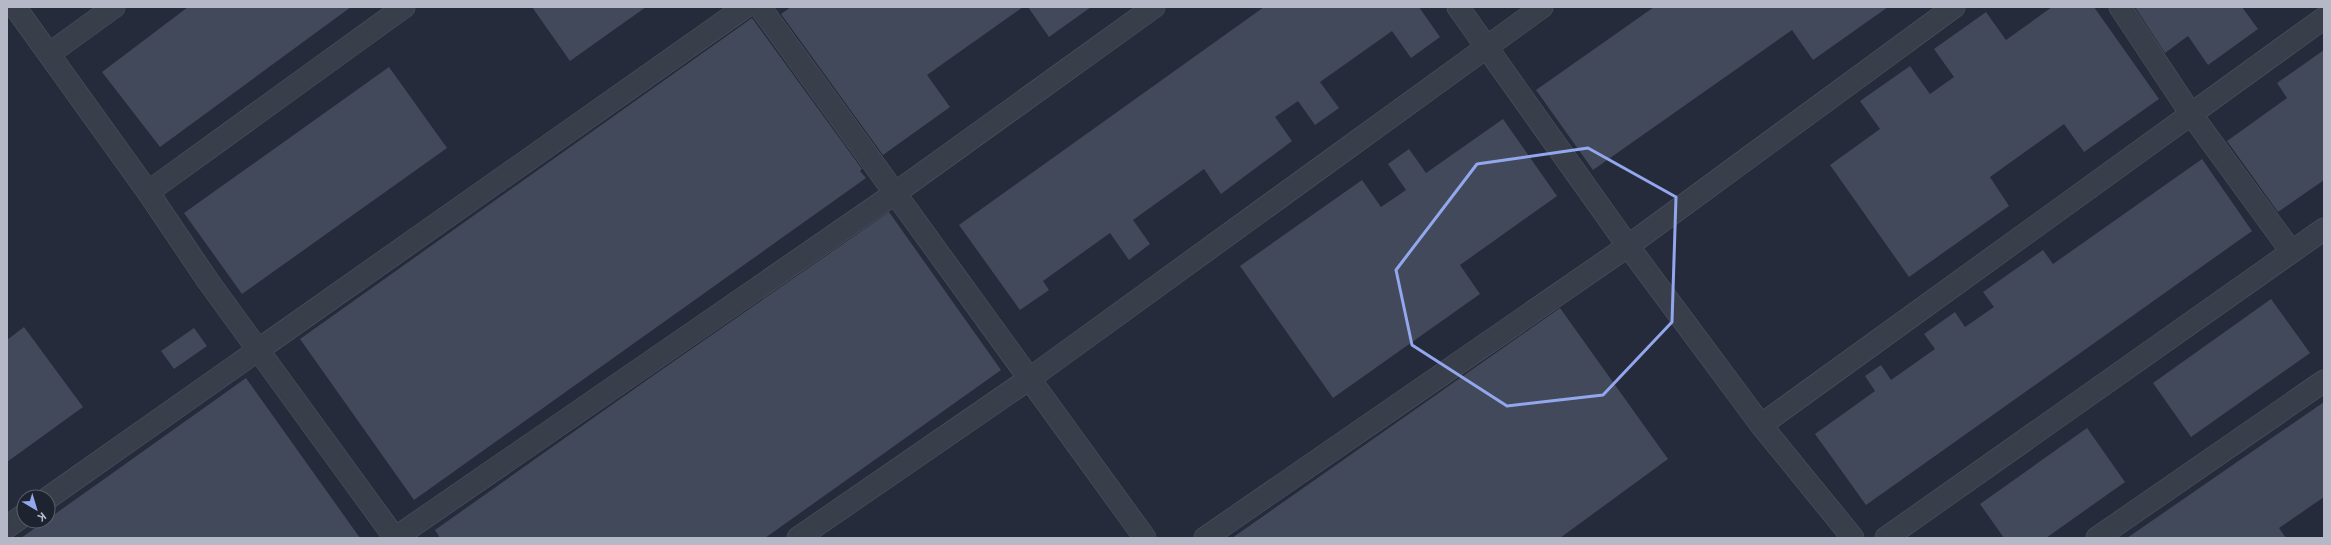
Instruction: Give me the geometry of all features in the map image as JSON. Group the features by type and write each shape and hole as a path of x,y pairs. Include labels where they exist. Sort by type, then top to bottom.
{"street":[{"path":"15,7 148,192 208,281 395,538 894,194 1154,7"},
{"path":"49,54 114,7"},
{"path":"148,192 404,7"},
{"path":"56,492 745,7"},
{"path":"760,7 1028,379 1145,538"},
{"path":"1458,7 1628,246 1761,425 1853,538"},
{"path":"798,538 1028,379 1486,46 1542,7"},
{"path":"1204,538 1628,246 1954,7"},
{"path":"2120,7 2191,114 2291,251"},
{"path":"1761,425 2324,18"},
{"path":"1886,538 2324,229"},
{"path":"2097,538 2324,381"},
{"path":"7,527 16,521"}],"highlighted area":[{"path":"1588,148 1676,197 1672,322 1603,395 1507,406 1412,345 1396,270 1477,164"}],"building":[{"path":"188,7 351,7 160,147 102,72"},
{"path":"532,7 646,7 570,61"},
{"path":"791,7 1023,7 927,75 950,107 883,155 781,14"},
{"path":"1028,7 1091,7 1049,37"},
{"path":"1264,7 1419,7 1440,37 1411,58 1392,31 1320,82 1339,108 1315,125 1298,101 1275,117 1292,141 1221,194 1204,169 1133,220 1150,244 1129,260 1110,233 1043,281 1049,290 1020,310 959,225"},
{"path":"1654,7 1888,7 1813,60 1792,30 1593,170 1536,90"},
{"path":"2052,7 2094,7 2159,99 2084,152 2064,124 1990,177 2009,206 1909,277 1830,165 1880,129 1860,101 1910,66 1930,94 1954,77 1934,49 1986,12 2006,40"},
{"path":"2135,7 2242,7 2258,29 2208,65 2188,36 2165,53"},
{"path":"752,18 862,169 860,171 866,178 414,500 300,339"},
{"path":"2324,50 2324,180 2278,212 2227,141 2287,98 2277,83"},
{"path":"389,67 447,148 242,294 184,213"},
{"path":"1503,119 1557,196 1460,265 1480,294 1333,398 1240,266 1362,180 1381,207 1406,190 1388,164 1409,149 1426,173"},
{"path":"2202,159 2252,231 1866,505 1815,434 1875,391 1865,376 1881,365 1891,380 1935,349 1924,334 1955,312 1965,327 1994,307 1983,292 2043,250 2053,264"},
{"path":"889,212 1001,370 765,538 440,538 435,530 654,375"},
{"path":"2271,299 2310,353 2191,437 2153,383"},
{"path":"1560,308 1668,459 1560,538 1232,538"},
{"path":"24,327 83,407 7,462 7,340"},
{"path":"194,328 207,346 174,369 161,351"},
{"path":"246,378 360,538 21,538 34,529 56,529 56,513"},
{"path":"2324,402 2324,497 2279,528 2286,538 2127,538"},
{"path":"2087,428 2125,482 2046,538 2004,538 1980,504"}]}
